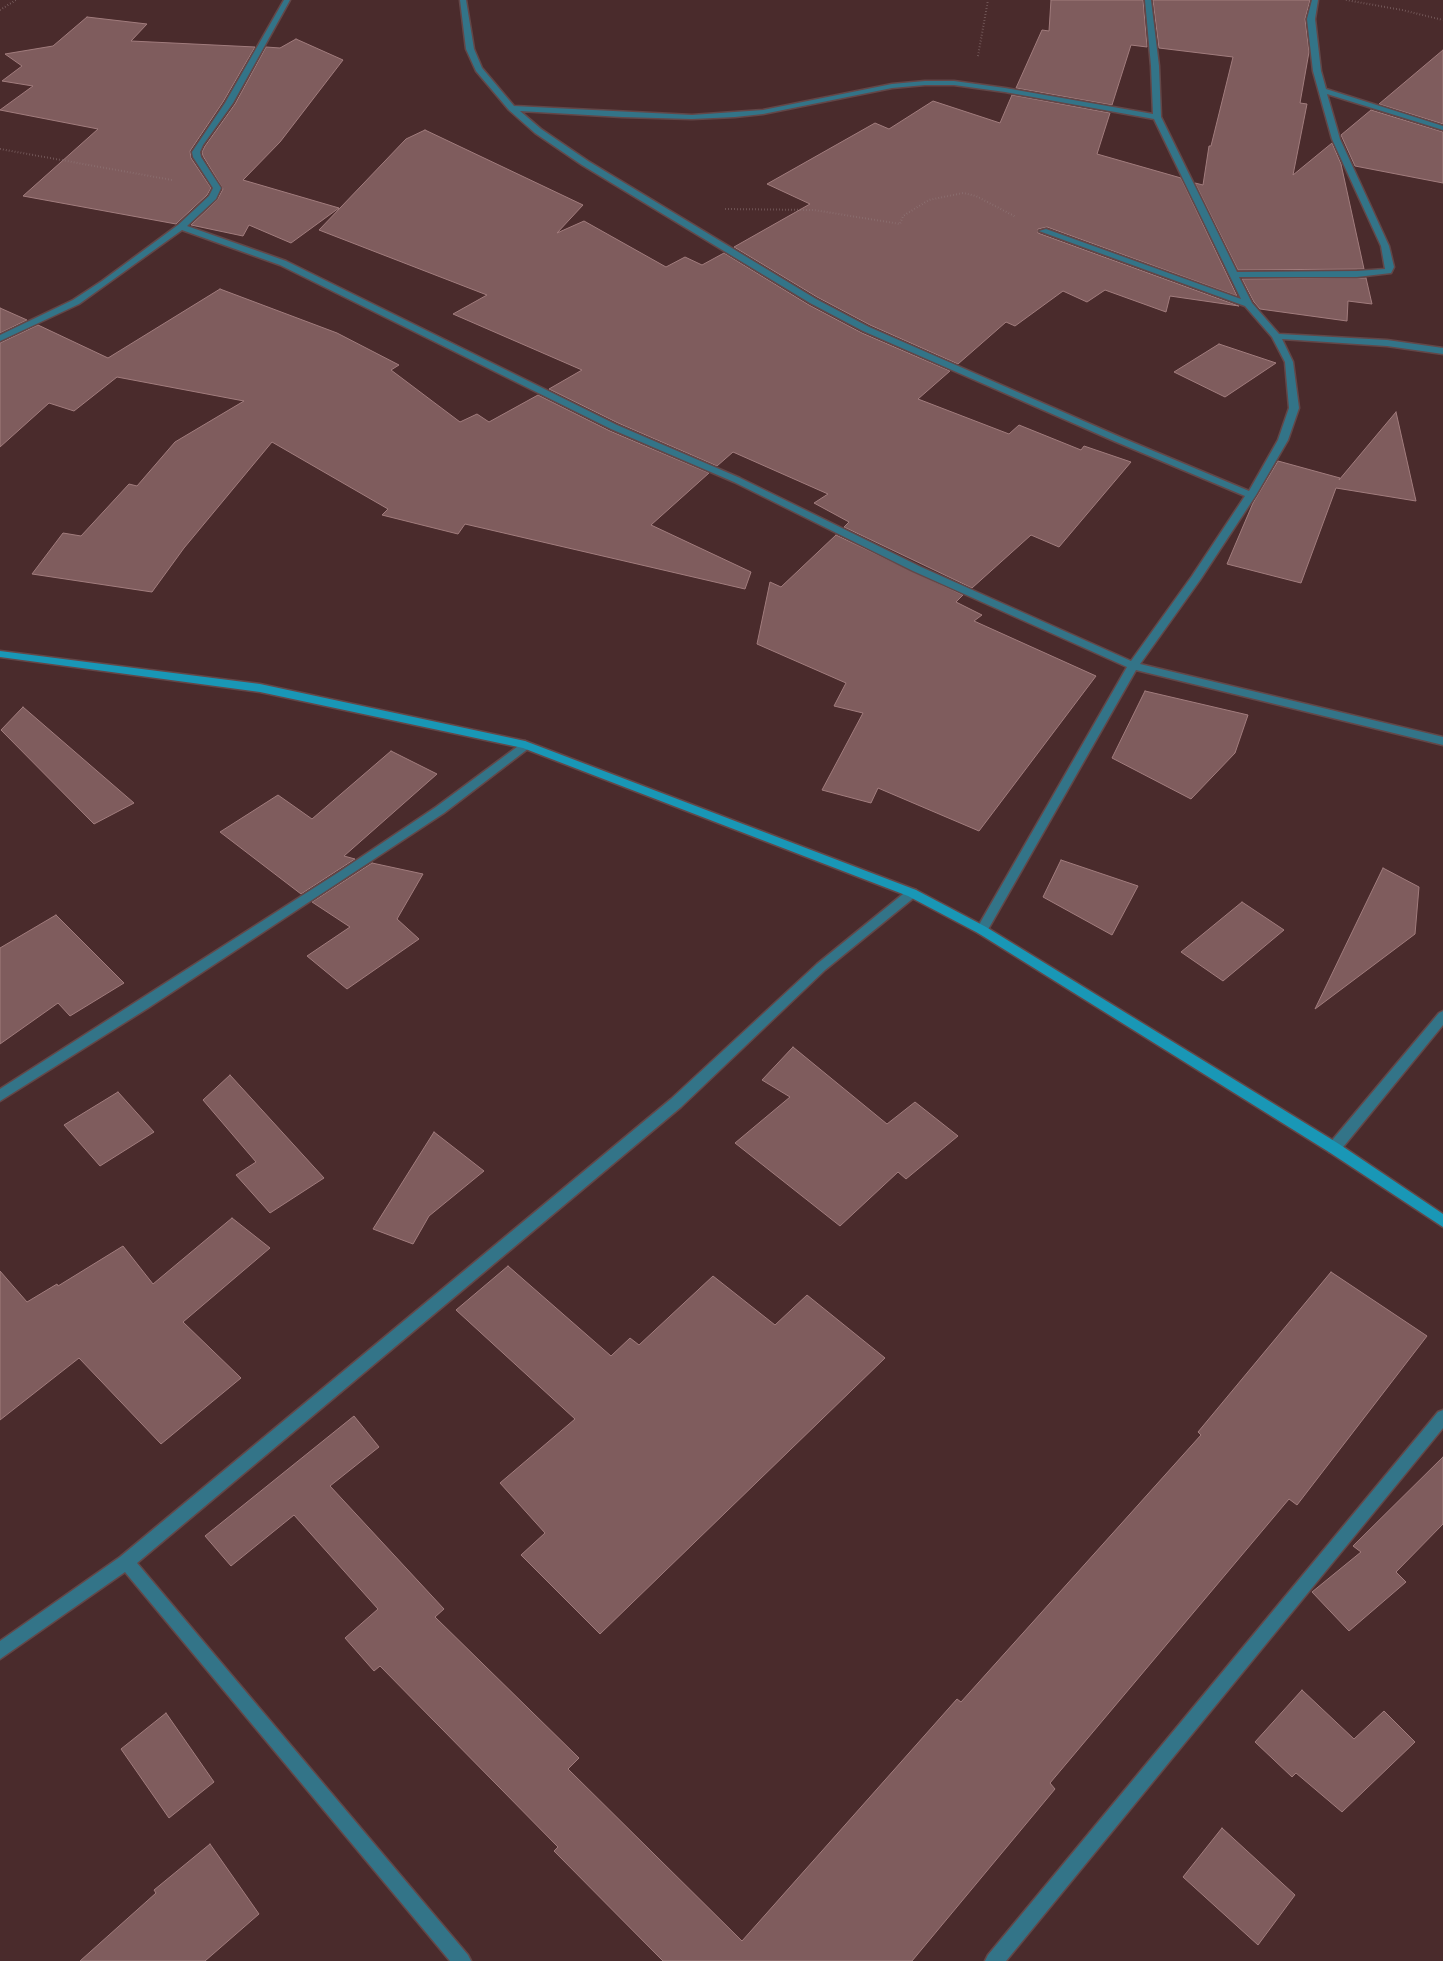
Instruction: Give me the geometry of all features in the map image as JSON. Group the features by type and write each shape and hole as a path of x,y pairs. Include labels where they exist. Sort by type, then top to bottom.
{"street":[{"path":"0,338 76,302 105,283 181,227 213,197 218,188 203,168 196,152 199,144 238,87 287,0"},
{"path":"463,0 470,49 479,69 512,108 538,131 602,173 812,301 866,329 1117,439 1251,495"},
{"path":"982,930 1133,666 1196,578 1251,495 1283,440 1294,408 1289,362 1276,336 1248,304 1157,116 1155,66 1148,0"},
{"path":"1233,275 1357,274 1388,271 1390,267 1385,246 1336,140 1316,71 1312,19 1315,0"},
{"path":"512,108 622,115 692,117 735,115 763,112 892,86 925,83 974,86 1157,116"},
{"path":"1322,90 1443,128"},
{"path":"181,227 282,263 614,427 736,480 917,569 1133,666 1443,741"},
{"path":"1043,231 1248,304"},
{"path":"1276,336 1387,343 1443,351"},
{"path":"0,654 260,688 526,745 912,893 982,930 1334,1148 1443,1221"},
{"path":"0,1096 144,1006 343,875 440,810 526,745"},
{"path":"0,1651 126,1562 676,1103 821,967 912,893"},
{"path":"1334,1148 1443,1016"},
{"path":"994,1961 1443,1417"},
{"path":"126,1562 462,1961"}],"path":[{"path":"0,10 16,0"},
{"path":"974,86 988,0"},
{"path":"1345,0 1402,10 1443,20"},
{"path":"0,149 218,188"},
{"path":"722,209 814,210 900,224 903,216 929,200 963,193 976,196 1043,231"}],"building":[{"path":"1051,0 1143,0 1147,47 1131,45 1112,105 1016,88 1042,30 1049,31"},
{"path":"1153,0 1310,0 1305,19 1309,52 1300,103 1307,104 1293,175 1332,143 1341,164 1364,269 1238,270 1195,183 1203,185 1209,146 1211,146 1233,57 1159,48"},
{"path":"87,17 147,24 131,41 255,47 223,102 190,151 191,158 211,188 207,195 176,224 23,196 98,129 0,110 33,86 2,81 22,66 5,54 53,46"},
{"path":"296,39 343,60 280,142 243,180 339,208 291,243 249,225 243,236 191,225 217,200 223,189 203,156 202,152 205,146 235,104 266,47 280,48"},
{"path":"1443,50 1443,124 1379,104"},
{"path":"1012,95 1110,113 1097,154 1181,178 1237,296 1047,227 1038,229 1038,233 1239,306 1170,296 1166,312 1105,290 1087,302 1063,291 1015,326 1006,322 958,364 870,325 817,297 734,247 810,204 767,184 875,123 889,129 933,101 1000,123"},
{"path":"1371,110 1443,132 1443,183 1355,166 1341,135"},
{"path":"425,130 583,205 557,233 584,221 666,267 685,257 702,265 724,253 809,305 862,333 950,371 918,399 1009,434 1019,425 1081,450 1084,446 1131,462 1059,547 1031,535 972,588 844,527 849,522 814,503 828,494 733,452 717,466 618,423 549,389 582,370 453,314 487,295 319,230 406,139"},
{"path":"1366,278 1372,304 1348,301 1347,321 1260,309 1254,302 1242,279"},
{"path":"220,289 337,333 399,365 391,370 460,422 477,414 489,422 538,395 610,431 709,473 651,525 751,572 745,589 465,524 458,534 382,515 388,509 272,442 184,548 152,592 32,574 63,533 81,536 129,484 137,486 175,442 244,401 117,377 74,411 49,403 0,447 0,343 38,325 108,358"},
{"path":"0,308 27,320 0,333"},
{"path":"1219,344 1276,363 1225,397 1174,372"},
{"path":"1396,412 1416,501 1336,488 1301,583 1227,564 1253,503 1278,461 1340,478 1339,480"},
{"path":"836,535 963,595 956,602 982,615 974,621 1096,676 979,831 878,788 871,803 822,790 863,713 834,706 846,683 757,644 770,582 781,587"},
{"path":"1145,691 1248,715 1235,753 1191,799 1112,758"},
{"path":"23,707 134,803 94,824 1,730"},
{"path":"391,751 437,774 344,856 355,859 301,894 220,832 278,795 312,819"},
{"path":"1061,860 1138,886 1112,935 1043,897"},
{"path":"372,863 423,874 397,919 419,939 347,989 307,956 350,927 312,902"},
{"path":"1383,868 1419,887 1415,934 1315,1009"},
{"path":"1242,902 1284,930 1223,981 1181,952"},
{"path":"56,915 124,983 70,1016 58,1003 0,1044 0,948"},
{"path":"793,1047 887,1124 915,1102 958,1136 906,1179 898,1172 840,1226 735,1143 790,1097 762,1080"},
{"path":"230,1075 324,1178 270,1213 236,1175 256,1162 203,1100"},
{"path":"118,1092 154,1132 100,1166 64,1125"},
{"path":"434,1132 484,1171 429,1216 413,1244 373,1229"},
{"path":"232,1218 270,1248 183,1322 241,1378 161,1444 79,1358 0,1420 0,1271 27,1302 57,1284 58,1286 123,1246 153,1284"},
{"path":"508,1266 611,1356 630,1338 639,1345 713,1276 775,1325 807,1295 885,1358 600,1634 521,1555 545,1533 500,1483 575,1419 456,1310"},
{"path":"1331,1272 1427,1336 1297,1505 1289,1499 1050,1783 1055,1789 912,1961 663,1961 554,1851 558,1847 380,1666 374,1671 345,1638 378,1609 294,1515 231,1566 205,1536 354,1416 379,1447 330,1486 444,1609 435,1617 579,1758 568,1769 742,1941 957,1699 961,1702 1201,1435 1198,1432"},
{"path":"1443,1457 1443,1524 1396,1572 1406,1582 1349,1631 1312,1592 1361,1552 1353,1546"},
{"path":"1302,1690 1354,1739 1384,1711 1415,1742 1342,1812 1296,1773 1292,1777 1255,1742"},
{"path":"166,1713 214,1782 169,1818 121,1749"},
{"path":"1222,1828 1295,1895 1258,1945 1183,1877"},
{"path":"210,1844 259,1914 205,1961 80,1961 156,1893 154,1890"}]}
